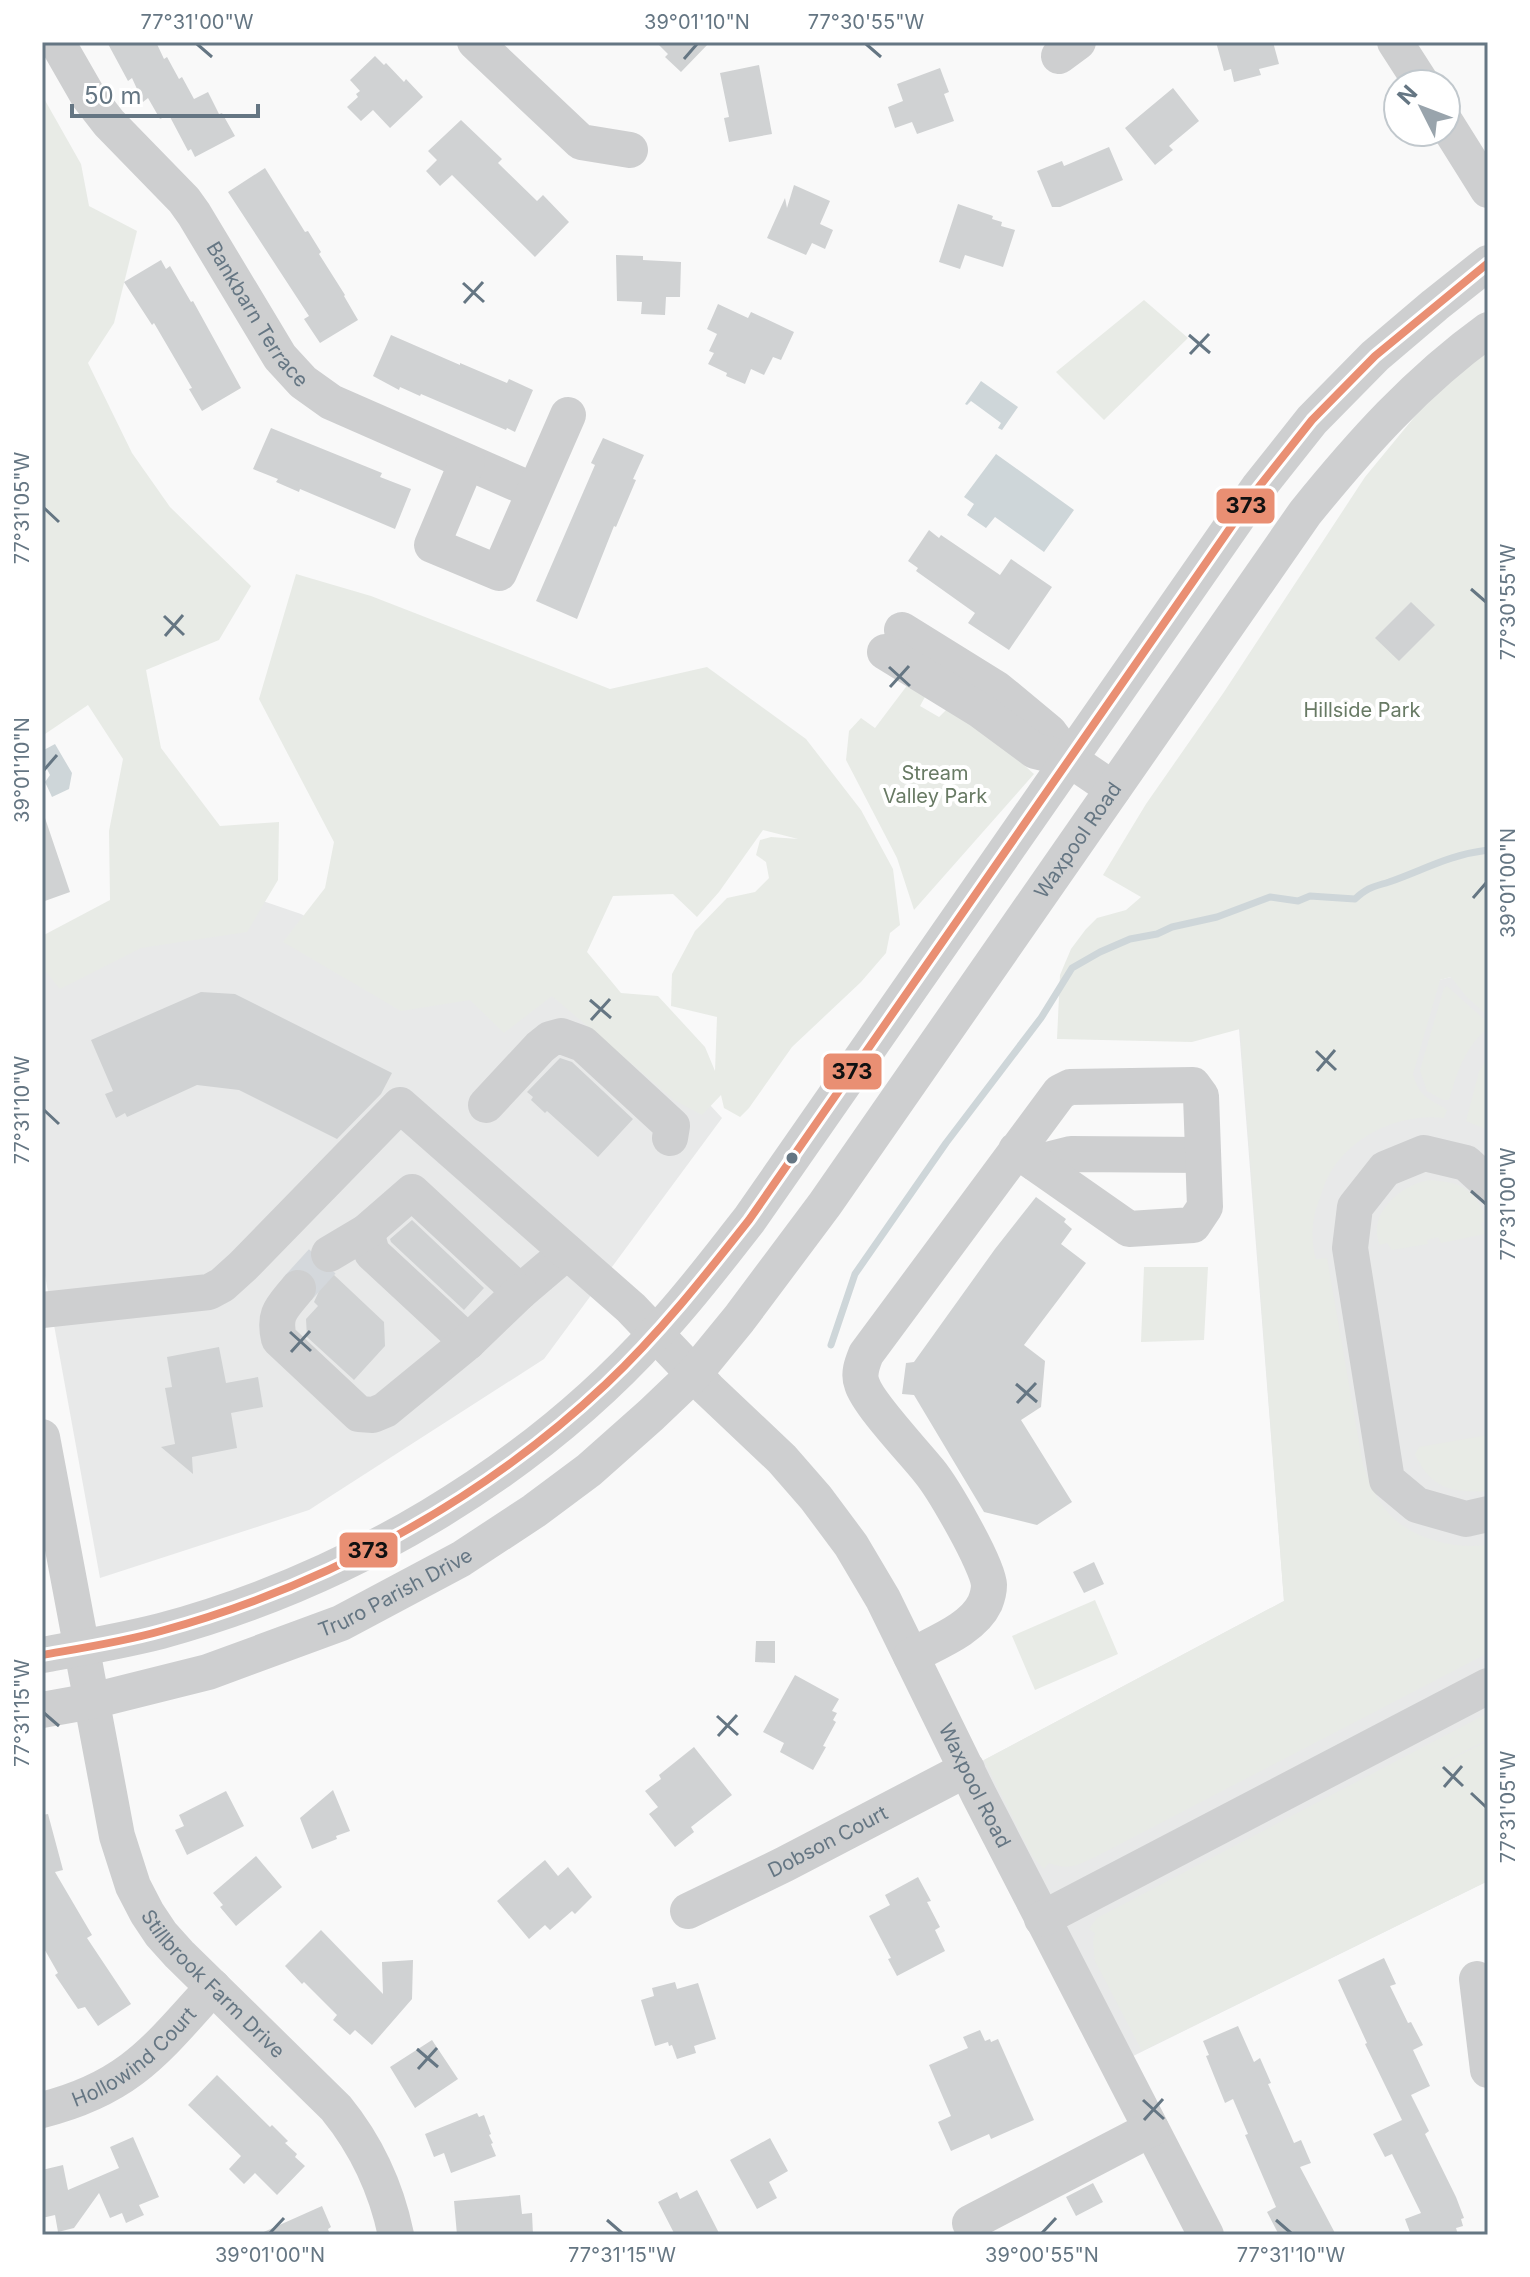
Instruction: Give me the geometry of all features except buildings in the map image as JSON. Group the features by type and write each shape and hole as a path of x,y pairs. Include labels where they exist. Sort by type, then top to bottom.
{"street":[{"name":"Bankbarn Terrace","path":"57,42 102,114 184,200 280,357 303,382 331,402 534,491"},
{"path":"475,42 581,142 630,150"},
{"path":"1395,42 1412,68"},
{"path":"1462,148 1488,190"},
{"path":"42,1655 159,1631 232,1609 323,1573 396,1537 473,1490 539,1442 598,1391 656,1334 749,1220 1258,488 1312,420 1375,356 1488,263"},
{"name":"Waxpool Road","path":"694,1374 825,1204 1305,513 1350,457 1402,402 1461,349 1488,330"},
{"path":"467,462 432,545 499,573 568,415"},
{"path":"893,641 953,678 997,689 1049,732 1069,759 1113,789"},
{"path":"486,1105 540,1047 550,1039 561,1036 583,1044 672,1126 670,1138"},
{"path":"911,1656 971,1621 985,1603 989,1585 982,1561 933,1475 861,1383 861,1368 866,1354 1025,1156 1060,1092 1070,1087 1193,1085 1201,1096 1205,1207 1193,1225 1129,1229 1025,1156"},
{"name":"Waxpool Road","path":"42,1310 197,1294 222,1285 400,1105 631,1308 782,1459 851,1545 883,1599 1042,1919 1206,2235"},
{"path":"329,1254 366,1232 412,1192 453,1150"},
{"path":"1488,1183 1466,1163 1424,1153 1385,1169 1355,1207 1350,1248 1387,1480 1417,1505 1466,1519 1488,1514"},
{"path":"1025,1156 1203,1155"},
{"path":"412,1192 520,1292"},
{"path":"366,1232 372,1253 468,1342"},
{"path":"298,1288 279,1311 275,1323 279,1339 359,1414 373,1415 385,1410 468,1342 567,1252"},
{"name":"Truro Parish Drive","path":"42,1710 208,1672 341,1623 461,1559 556,1495 589,1470 694,1374"},
{"name":"Stillbrook Farm Drive","path":"42,1437 117,1836 133,1886 161,1934 348,2122 366,2149 380,2179 396,2235"},
{"path":"1042,1919 1488,1686"},
{"name":"Dobson Court","path":"688,1911 967,1769"},
{"path":"1477,1979 1488,2070"},
{"name":"Hollowind Court","path":"42,2110 77,2101 111,2085 140,2065 213,1987"},
{"path":"970,2223 1151,2129"}],"shaded area":[{"path":"981,381 1018,407 1002,430 998,428 1001,423 971,401 965,404"},
{"path":"996,454 1074,510 1044,552 995,517 986,528 967,515 974,504 964,497"},
{"path":"55,744 72,773 69,789 52,797 45,782 50,775 42,759 42,751"},
{"path":"213,884 301,914 425,982 600,986 722,1118 544,1359 309,1510 100,1578 42,1259 42,966"},
{"path":"1488,968 1488,1881 1117,2064 967,1769 1284,1601 1239,1029"}],"green space":[{"path":"42,95 81,164 89,206 137,231 114,323 88,363 132,453 170,507 251,586 219,640 146,670 161,748 220,826 279,822 278,880 247,932 141,948 60,989 42,967 42,936 110,900 109,831 123,759 88,705 45,734 42,730"},
{"path":"1144,300 1188,338 1104,420 1056,372"},
{"name":"Hillside Park","path":"1488,349 1488,1016 1451,977 1440,980 1413,1074 1422,1093 1447,1110 1444,1118 1427,1117 1394,1123 1363,1138 1350,1149 1338,1161 1325,1184 1315,1213 1313,1236 1316,1259 1327,1258 1363,1465 1370,1483 1381,1504 1406,1528 1446,1543 1488,1545 1488,1653 1097,1856 1068,1867 1049,1863 1044,1869 1032,1856 984,1760 1284,1601 1240,1029 1192,1042 1057,1039 1060,975 1071,949 1097,918 1126,910 1141,897 1103,875 1146,804 1224,692 1365,477 1430,398"},
{"path":"296,574 371,596 610,689 707,667 806,739 861,810 893,869 900,925 890,933 886,953 861,982 792,1047 740,1117 724,1108 721,1095 702,1115 674,1100 552,996 504,1033 470,1000 401,1011 283,942 325,888 334,842 259,699","holes":["763,830 798,839 771,837 760,840 756,855 766,862 769,878 755,892 727,898 695,931 672,974 671,1006 717,1017 715,1071 705,1047 658,996 621,993 587,952 613,896 673,894 697,917 719,892"]},
{"name":"Stream Valley Park","path":"915,675 931,686 920,706 939,717 951,705 977,723 1034,774 914,910 897,858 846,760 849,731 861,718 875,728"},
{"path":"1447,986 1488,1023 1488,1028 1468,1052 1449,1100 1443,1100 1427,1091 1420,1070"},
{"path":"1488,1057 1488,1130 1466,1121 1479,1072"},
{"path":"1429,1180 1456,1184 1469,1191 1484,1213 1484,1222 1481,1223 1485,1234 1441,1243 1438,1237 1427,1240 1428,1244 1392,1250 1387,1243 1380,1245 1377,1234 1382,1212 1408,1188"},
{"path":"1144,1267 1208,1267 1204,1340 1141,1342"},
{"path":"1488,1435 1488,1491 1464,1491 1436,1482 1415,1454 1419,1447"},
{"path":"1095,1600 1118,1654 1035,1690 1012,1636"},
{"path":"1488,1713 1488,1739 1425,1772 1488,1741 1488,1881 1142,2051 1095,1961 1095,1933 1089,1929 1097,1918"}],"waterway":[{"path":"831,1345 855,1274 946,1143 1041,1018 1072,968 1130,939 1217,917 1270,897 1298,901 1310,896 1355,899 1371,888 1437,863 1488,850"}],"tunnel":[{"path":"298,1288 329,1254"}],"transit line":[{"name":"373","path":"42,1655 161,1631 282,1590 341,1564 454,1502 507,1466 558,1426 626,1365 698,1284 749,1220 1258,488 1312,420 1375,356 1488,263"}]}
